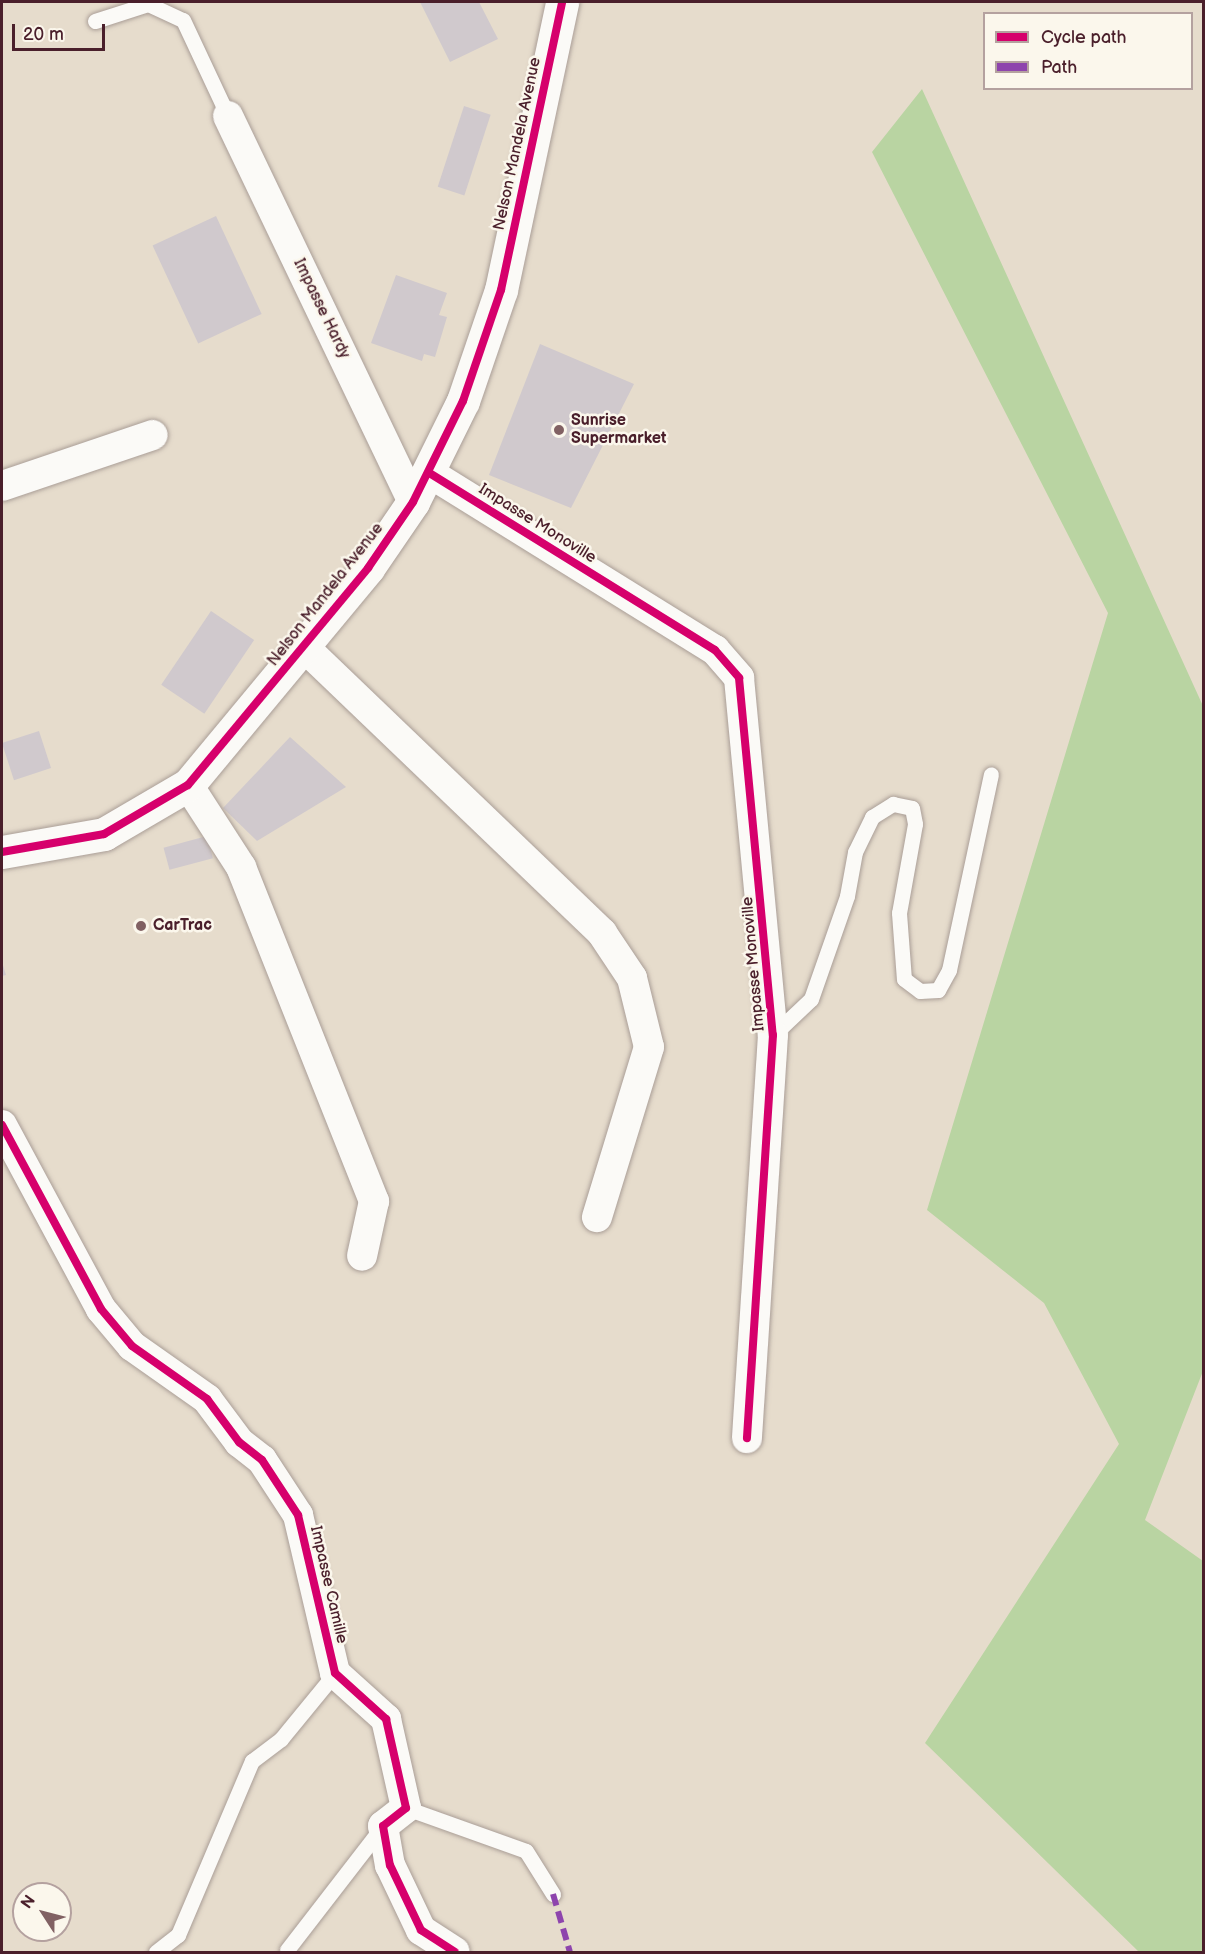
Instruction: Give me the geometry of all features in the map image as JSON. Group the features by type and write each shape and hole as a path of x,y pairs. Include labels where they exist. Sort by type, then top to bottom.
{"street":[{"name":"Nelson Mandela Avenue","path":"2,852 104,834 188,785 304,647 413,502 431,474 501,290 562,2"},
{"name":"Impasse Hardy","path":"228,116 413,502"},
{"path":"2,486 153,435"},
{"name":"Impasse Monoville","path":"431,474 715,650 739,678 773,1035 747,1438"},
{"path":"304,647 602,933 632,978 649,1047 597,1217"},
{"path":"188,785 241,867 374,1201 362,1256"},
{"name":"Impasse Camille","path":"2,1125 101,1309 132,1346 207,1400 239,1442 262,1460 297,1515 335,1673"},
{"path":"335,1673 386,1719 395,1817 390,1865 421,1930 455,1953"}],"lane":[{"path":"94,21 148,4 183,20 228,116"},
{"path":"773,1035 810,999 847,896 855,852 872,817 893,804 912,808 915,824 899,913 902,971 921,991 939,990 949,970 992,774"},
{"path":"156,1953 178,1935 252,1761 281,1739 335,1673"},
{"path":"287,1950 395,1817 526,1851 553,1894"}],"green space":[{"path":"922,89 1203,706 1203,1371 1145,1520 1203,1561 1203,1952 1139,1952 925,1743 1119,1444 1044,1303 927,1210 1108,613 872,152"}],"building":[{"path":"420,2 479,2 498,39 450,62"},
{"path":"464,106 491,115 464,195 438,187"},
{"path":"216,216 262,314 198,343 153,246"},
{"path":"396,275 447,293 439,315 447,317 435,357 424,354 422,361 371,343"},
{"name":"Sunrise Supermarket","path":"540,344 634,384 571,508 489,475"},
{"path":"211,611 254,640 204,714 161,685"},
{"path":"39,731 51,768 14,780 2,743"},
{"path":"290,737 346,787 257,841 223,808"},
{"path":"207,836 213,858 169,870 164,848"},
{"path":"2,962 6,975 2,976"}],"marked path":[{"path":"553,1894 570,1952"}],"cycle path":[{"path":"2,852 104,834 188,785 368,568 413,502 463,401 501,290 562,2"},
{"path":"431,474 715,650 739,678 773,1035 747,1438"},
{"path":"2,1125 101,1309 132,1346 207,1399 239,1442 262,1460 298,1515 335,1673 386,1719 406,1808 383,1826 390,1865 421,1930 455,1952"}],"place":[{"name":"Sunrise Supermarket","path":"559,430"},
{"name":"CarTrac","path":"141,926"}]}
